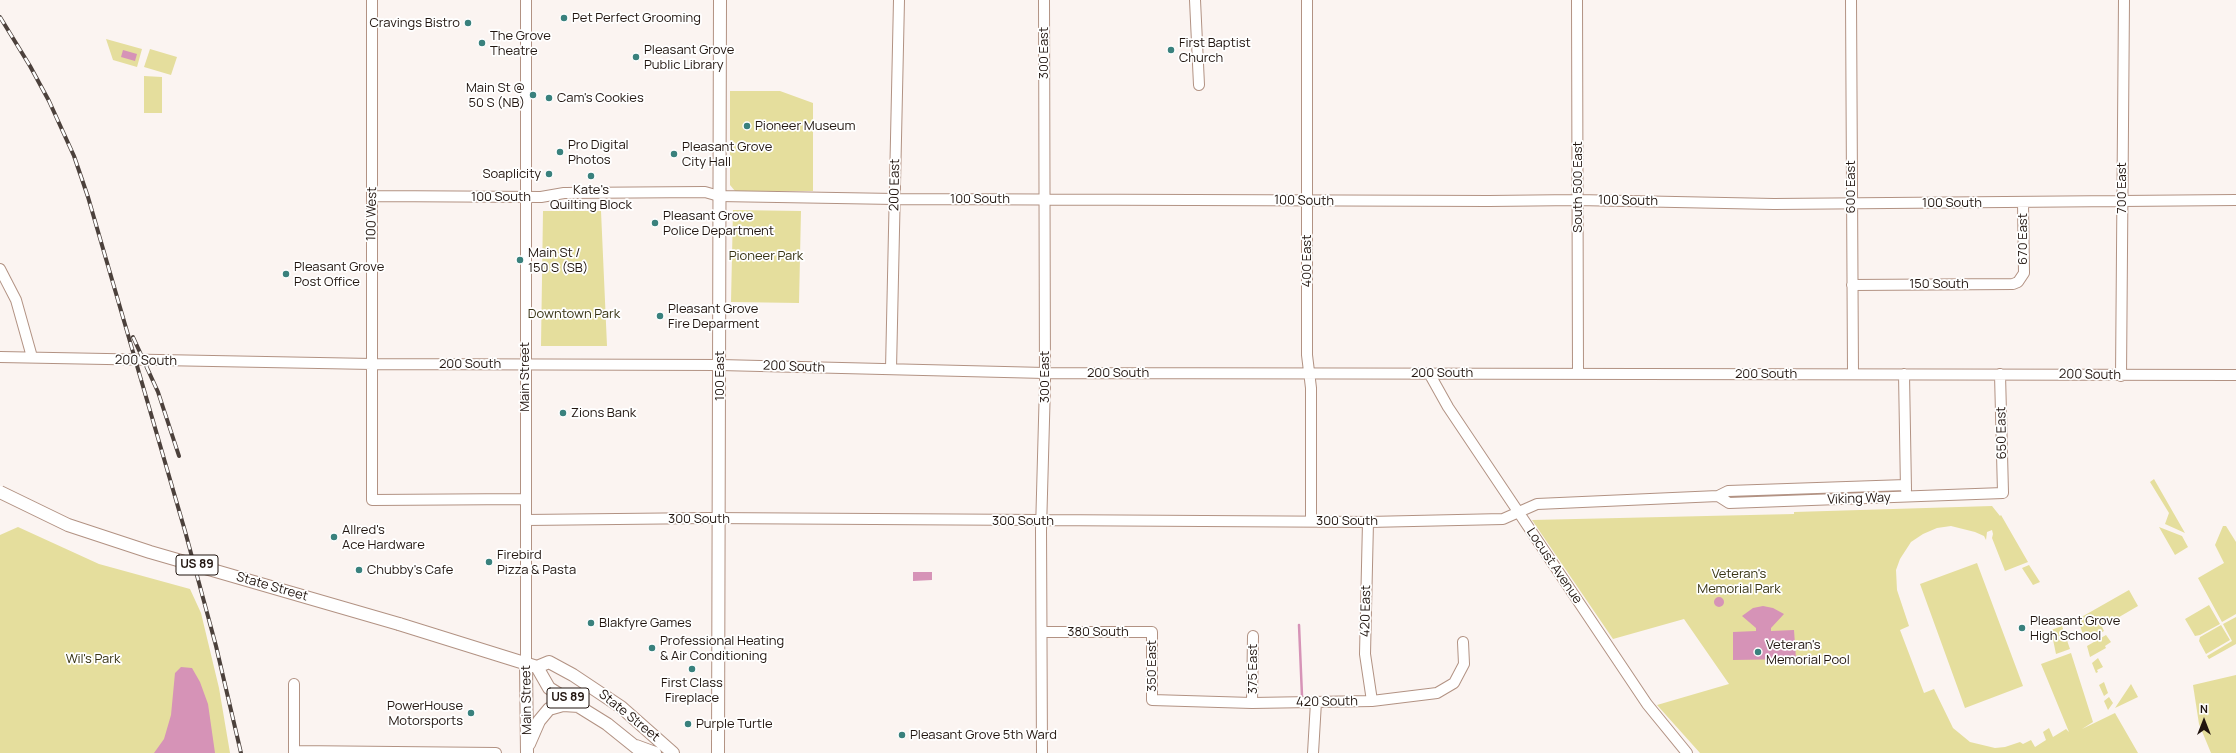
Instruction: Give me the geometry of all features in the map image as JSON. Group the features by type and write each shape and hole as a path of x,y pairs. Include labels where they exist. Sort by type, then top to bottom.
{"main road":[{"name":"100 East","path":"718,753 720,0"},
{"name":"State Street","path":"0,492 68,525 150,552 399,624 531,665 549,662 601,693 641,723 673,753"},
{"name":"State Street","path":"531,665 549,688 582,706 639,749 655,753"},
{"name":"Main Street","path":"527,750 531,665"},
{"path":"527,750 539,721 549,709 563,705 582,706"}],"street":[{"name":"100 West","path":"372,0 372,500 525,499"},
{"name":"Main Street","path":"526,0 527,197 525,499 531,665"},
{"name":"200 East","path":"891,370 899,0"},
{"name":"300 East","path":"1042,753 1042,521 1045,373 1044,0"},
{"path":"1195,0 1199,85"},
{"name":"400 East","path":"1307,0 1307,355 1309,374 1311,521"},
{"name":"South 500 East","path":"1577,0 1578,374"},
{"name":"600 East","path":"1851,0 1853,373"},
{"name":"700 East","path":"2121,376 2124,0"},
{"name":"100 South","path":"373,196 546,197 564,193 705,192 719,196 895,199 1307,201 1577,200 1851,203 2236,200"},
{"name":"670 East","path":"2023,202 2023,275"},
{"path":"0,269 11,287 16,300 32,357"},
{"name":"150 South","path":"1852,284 2013,284 2023,275"},
{"name":"200 South","path":"0,357 136,361 372,364 720,365 1045,373 1853,373 2121,376 2236,375"},
{"name":"Locust Avenue","path":"1429,373 1448,407 1647,704 1687,753"},
{"path":"1904,374 1907,496"},
{"name":"650 East","path":"2000,374 2003,493"},
{"name":"Viking Way","path":"1518,512 1537,504 1718,496 1728,491 1906,484"},
{"name":"Viking Way","path":"1718,496 1729,503 2003,493"},
{"name":"300 South","path":"526,520 719,519 1368,522 1503,519 1518,512"},
{"name":"420 East","path":"1368,522 1365,654 1372,701"},
{"name":"380 South","path":"1043,632 1152,632"},
{"name":"350 East","path":"1152,632 1152,700"},
{"name":"375 East","path":"1252,703 1253,636"},
{"name":"420 South","path":"1152,700 1252,703 1372,701 1437,693 1454,683 1464,664 1463,642"},
{"path":"294,684 294,752 496,753"},
{"path":"1313,753 1316,702"}],"green space":[{"path":"106,39 142,49 137,67 113,60"},
{"path":"150,49 177,57 171,75 144,67"},
{"path":"144,76 162,77 162,113 144,113"},
{"path":"730,91 780,91 813,103 813,191 735,191 730,185"},
{"name":"Pioneer Park","path":"733,210 801,211 799,303 731,302"},
{"name":"Downtown Park","path":"543,211 601,211 607,346 541,346"},
{"path":"2154,479 2185,533 2165,524 2169,513 2150,482"},
{"name":"Veteran's Memorial Park","path":"1992,506 2000,516 2001,515 2028,562 2005,571 1992,538 1992,530 1987,532 1986,540 1984,536 1975,532 1951,526 1937,528 1923,534 1911,542 1900,559 1896,570 1897,590 1909,626 1900,630 1924,693 1934,689 1953,728 1970,742 1995,748 2005,747 2020,742 2023,744 2031,740 2035,747 2046,740 2043,732 2049,728 2053,737 2066,729 2069,732 2041,664 2071,653 2093,722 2082,729 2115,713 2138,753 1700,753 1657,705 1729,684 1684,619 1613,639 1532,520 1794,514 1794,512"},
{"path":"2223,526 2226,526 2236,542 2236,614 2222,622 2198,578 2224,563 2215,545"},
{"name":"Wil's Park","path":"18,527 99,564 190,589 201,613 219,688 230,753 0,753 0,535"},
{"path":"2159,527 2182,536 2188,547 2175,555"},
{"path":"1977,563 2023,686 1965,708 1920,584"},
{"path":"2029,565 2040,582 2033,585 2022,568"},
{"path":"2129,590 2138,606 2102,627 2104,631 2085,641 2078,619"},
{"path":"2209,605 2220,624 2200,635 2195,636 2185,619"},
{"path":"2236,617 2236,644 2209,659 2207,656 2232,641 2223,624"},
{"path":"2221,625 2230,640 2206,654 2199,641 2200,637"},
{"path":"2062,626 2070,649 2056,654 2051,630"},
{"path":"2106,635 2111,642 2105,646 2106,648 2090,657 2087,646"},
{"path":"2098,658 2103,667 2097,670 2098,672 2096,673 2092,663"},
{"path":"2236,675 2236,753 2211,753 2199,724 2193,685"},
{"path":"2104,682 2108,693 2104,696 2099,685"},
{"path":"2131,684 2138,697 2115,708"},
{"path":"2109,697 2113,703 2108,710 2104,701"}],"shaded area":[{"path":"123,50 137,54 135,61 121,57"},
{"path":"913,572 932,572 932,580 913,581"},
{"path":"1717,597 1721,597 1723,598 1723,606 1717,607 1714,604 1714,600"},
{"path":"1763,606 1773,608 1784,614 1771,628 1771,631 1794,630 1796,659 1733,660 1733,632 1756,631 1756,628 1742,616 1753,608"},
{"path":"181,667 192,668 200,682 208,704 215,753 154,753 164,739 171,715 175,673"}],"waterway":[{"path":"1299,625 1302,696"}],"railway":[{"path":"0,17 30,66 49,101 74,156 88,197 185,531 216,646 241,753"},
{"path":"133,337 158,392 179,456"}],"place":[{"name":"Pet Perfect Grooming","path":"564,18"},
{"name":"Cravings Bistro","path":"468,23"},
{"name":"The Grove Theatre","path":"482,43"},
{"name":"First Baptist Church","path":"1171,50"},
{"name":"Pleasant Grove Public Library","path":"636,57"},
{"name":"Main St @ 50 S (NB)","path":"533,95"},
{"name":"Cam's Cookies","path":"549,98"},
{"name":"Pioneer Museum","path":"747,126"},
{"name":"Pro Digital Photos","path":"560,152"},
{"name":"Pleasant Grove City Hall","path":"674,154"},
{"name":"Soaplicity","path":"549,174"},
{"name":"Kate's Quilting Block","path":"591,176"},
{"name":"Pleasant Grove Police Department","path":"655,223"},
{"name":"Main St / 150 S (SB)","path":"520,260"},
{"name":"Pleasant Grove Post Office","path":"286,274"},
{"name":"Pleasant Grove Fire Deparment","path":"660,316"},
{"name":"Zions Bank","path":"563,413"},
{"name":"Allred's Ace Hardware","path":"334,537"},
{"name":"Firebird Pizza & Pasta","path":"489,562"},
{"name":"Chubby's Cafe","path":"359,570"},
{"name":"Blakfyre Games","path":"591,623"},
{"name":"Pleasant Grove High School","path":"2022,628"},
{"name":"Professional Heating & Air Conditioning","path":"652,648"},
{"name":"Veteran's Memorial Pool","path":"1758,652"},
{"name":"First Class Fireplace","path":"692,669"},
{"name":"PowerHouse Motorsports","path":"471,713"},
{"name":"Purple Turtle","path":"688,724"},
{"name":"Pleasant Grove 5th Ward","path":"902,735"}]}
